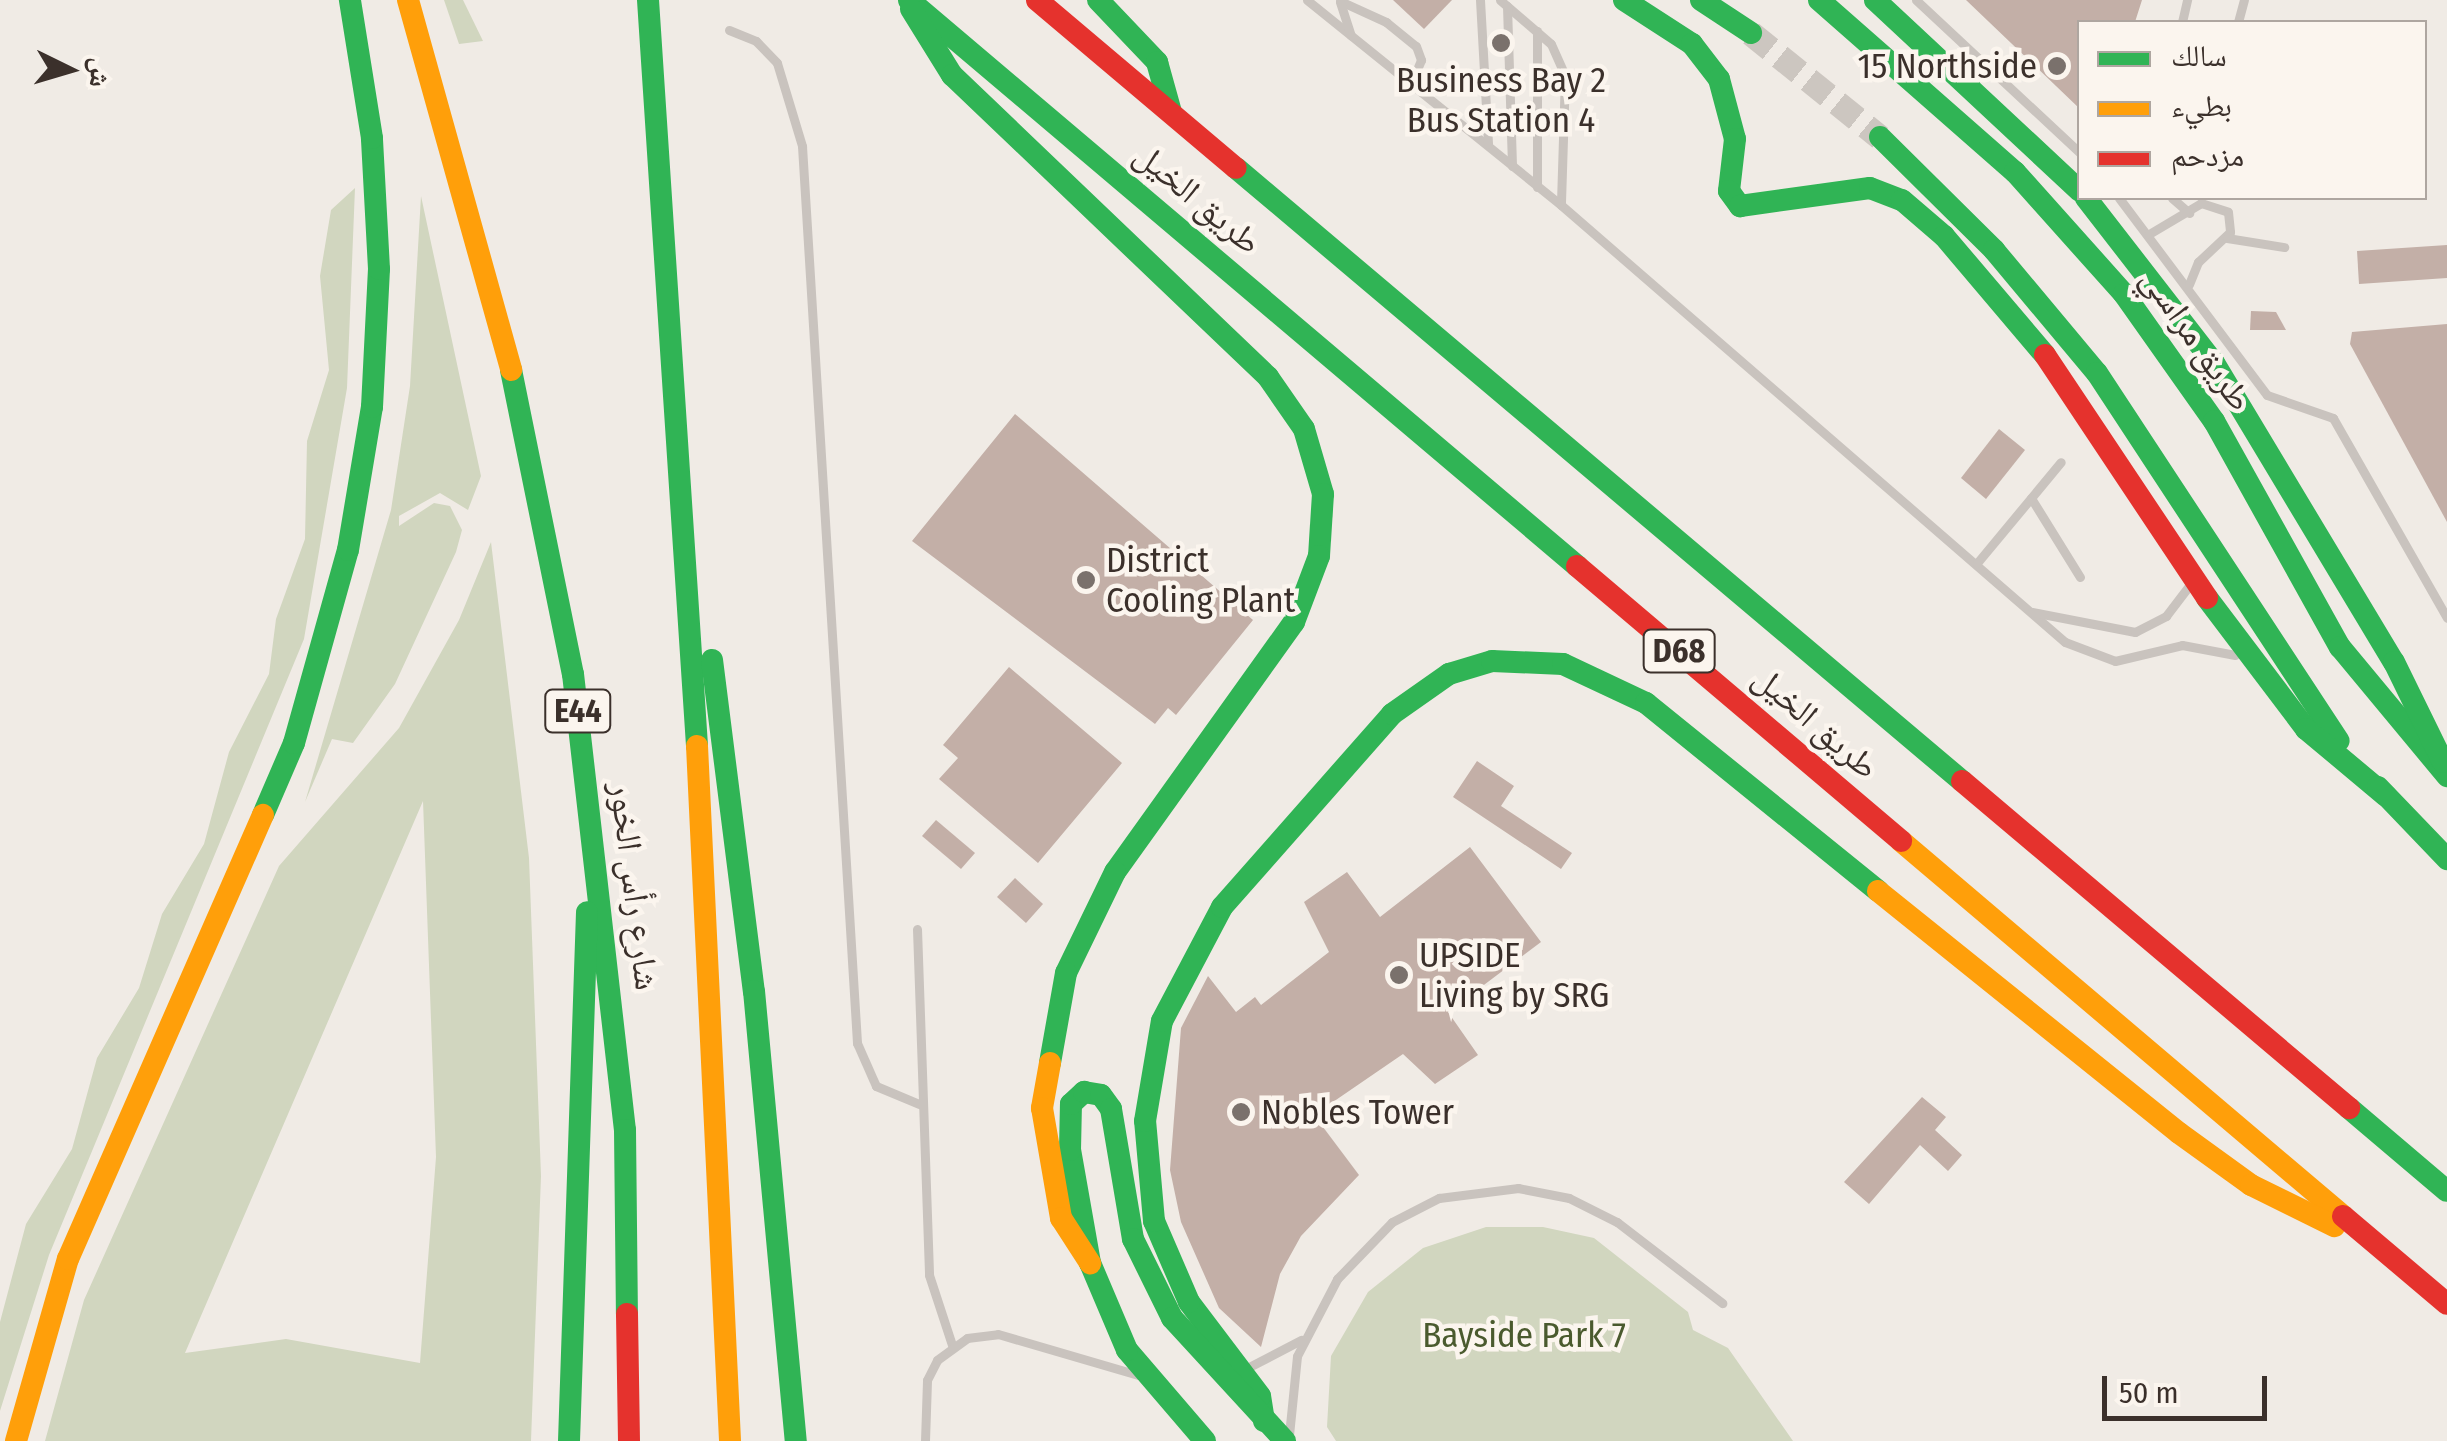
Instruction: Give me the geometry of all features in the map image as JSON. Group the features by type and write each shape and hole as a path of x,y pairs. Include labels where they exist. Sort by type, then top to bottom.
{"main road":[{"path":"16,1441 68,1259 294,742 348,550 372,407 379,269 372,138 350,0"},
{"name":"شارع رأس الخور","path":"408,0 523,411 552,541 589,808 625,1130 629,1441"},
{"name":"شارع رأس الخور","path":"648,0 685,500 730,1441"},
{"path":"909,0 952,75 1268,377 1304,430 1322,494 1320,556 1294,622 1115,872 1066,973 1042,1108 1061,1218 1090,1263 1145,1377 1204,1441"},
{"name":"طريق الخيل","path":"909,0 2363,1238 2447,1304"},
{"name":"طريق الخيل","path":"1037,0 2447,1191"},
{"path":"1098,0 1157,62 1171,112"},
{"path":"1624,0 1692,44 1720,79 1734,118 1733,200 1750,208 1852,186 1917,210 2044,350 2247,660 2306,728 2386,796"},
{"path":"1701,0 1751,34"},
{"name":"طريق مراسي","path":"1819,0 1976,134 2089,252 2188,382 2340,647 2447,774"},
{"path":"1875,0 2077,188"},
{"path":"1880,137 1994,250 2097,373 2290,676 2386,796 2447,859"},
{"path":"2088,200 2214,363 2394,662 2447,774"},
{"path":"2214,363 2236,348"},
{"path":"685,500 740,867 796,1441"},
{"path":"1264,1421 1260,1396 1189,1302 1154,1221 1144,1120 1162,1021 1222,908 1392,714 1449,674 1492,662 1563,664 1646,703 2204,1152 2280,1202 2363,1238"},
{"path":"569,1441 589,808"},
{"path":"1090,1263 1073,1188 1069,1112 1076,1096 1093,1092 1111,1109 1120,1196 1150,1280 1198,1354 1288,1441"}],"lane":[{"path":"1306,0 1488,144 1978,563 2029,612 2101,659 2196,645 2247,660"},
{"path":"1480,0 1488,144"},
{"path":"1916,0 2077,150"},
{"path":"1340,1 1352,38"},
{"path":"1340,1 1386,22 1416,46 1420,66 1411,84"},
{"path":"1504,3 1512,166"},
{"path":"1504,3 1536,31 1565,74 1561,206"},
{"path":"728,30 756,41 776,63 802,146 857,1043 876,1086 920,1104"},
{"path":"1536,31 1537,187"},
{"path":"2121,200 2189,284 2274,401 2333,418 2447,618"},
{"path":"2174,200 2189,213"},
{"path":"2149,234 2209,202 2223,202 2232,225 2227,238 2198,262 2189,284"},
{"path":"2227,238 2284,246"},
{"path":"1978,563 2061,462"},
{"path":"2032,498 2080,577"},
{"path":"2029,612 2135,632 2166,616 2194,578"},
{"path":"918,929 920,1104 929,1275 952,1346"},
{"path":"1288,1441 1291,1378 1306,1335 1336,1279 1371,1239 1427,1204 1491,1188 1544,1192 1594,1209 1722,1303"},
{"path":"925,1441 927,1380 952,1346 998,1334 1145,1377"},
{"path":"1237,1368 1276,1359 1306,1335"}],"green space":[{"path":"444,0 463,0 483,41 459,44"},
{"path":"355,188 347,388 304,639 49,1255 0,1411 0,1322 26,1224 72,1149 97,1058 139,988 162,914 204,844 229,752 269,674 276,619 305,539 307,441 329,370 320,276 331,210"},
{"path":"421,196 481,476 468,510 440,493 399,516 399,526 434,503 450,506 462,530 456,552 395,684 353,743 332,739 305,802 391,510 410,386"},
{"path":"491,542 529,858 541,1176 531,1441 45,1441 84,1300 279,866 399,728 459,620","holes":["423,801 436,1157 420,1363 286,1339 185,1353"]},
{"name":"Bayside Park 7","path":"1486,1227 1543,1227 1594,1238 1688,1312 1693,1330 1728,1348 1793,1441 1336,1441 1327,1427 1331,1356 1368,1292 1423,1248"}],"building":[{"path":"1393,0 1452,0 1424,29"},
{"name":"15 Northside","path":"1966,0 2142,0 2136,20 2077,20 2077,106"},
{"path":"2447,245 2447,278 2359,284 2357,251"},
{"path":"2251,311 2276,312 2286,330 2250,330"},
{"path":"2447,324 2447,522 2350,344 2352,332"},
{"name":"District Cooling Plant","path":"1015,414 1253,620 1176,715 1168,708 1155,724 912,541"},
{"path":"1999,429 2025,450 1986,499 1961,478"},
{"path":"1009,667 1122,763 1038,863 939,779 958,758 943,745"},
{"path":"1477,761 1514,786 1501,806 1572,853 1561,869 1453,797"},
{"path":"936,820 975,853 961,869 922,836"},
{"path":"1470,847 1541,942 1448,1012 1478,1055 1435,1084 1403,1054 1314,1115 1359,1175 1301,1236 1280,1274 1261,1347 1219,1308 1181,1222 1170,1170 1181,1028 1208,976 1236,1012 1255,997 1261,1005 1329,952 1304,902 1347,872 1380,917"},
{"path":"1015,878 1043,904 1026,923 997,897"},
{"path":"1922,1097 1946,1117 1935,1130 1962,1155 1948,1171 1920,1145 1869,1204 1844,1182"}],"tunnel":[{"path":"1751,33 1880,137"}],"traffic: fast":[{"path":"263,815 294,743 348,550 372,407 379,269 372,138 350,0"},
{"path":"648,0 697,746"},
{"path":"909,0 1577,566"},
{"path":"1098,0 1157,62 1171,112"},
{"path":"1624,0 1692,44 1719,79 1735,139 1729,191 1740,206 1870,188 1902,200 1944,236 2045,355"},
{"path":"1701,0 1751,33"},
{"path":"1819,0 2015,172 2124,294 2214,421 2340,647 2447,776"},
{"path":"1875,0 2077,188"},
{"path":"911,9 952,75 1268,377 1304,429 1323,494 1319,556 1294,622 1115,872 1066,973 1050,1063"},
{"path":"1880,137 1994,250 2097,373 2339,741"},
{"path":"1236,168 1962,781"},
{"path":"2088,200 2214,363 2394,662 2443,762"},
{"path":"511,370 573,674 625,1130 627,1314"},
{"path":"2207,598 2306,729 2386,796"},
{"path":"712,660 754,991 796,1441"},
{"path":"1264,1421 1260,1396 1189,1302 1154,1221 1145,1121 1162,1021 1222,907 1392,714 1449,674 1492,661 1563,664 1646,703 1878,891"},
{"path":"2378,787 2447,859"},
{"path":"569,1441 587,912"},
{"path":"1205,1441 1127,1350 1090,1263 1070,1150 1071,1104 1084,1092 1101,1095 1111,1109 1133,1239 1172,1318 1285,1441"},
{"path":"2349,1108 2447,1191"}],"traffic: slow":[{"path":"408,0 511,370"},
{"path":"697,746 730,1441"},
{"path":"16,1441 68,1259 263,815"},
{"path":"1901,841 2343,1216"},
{"path":"1878,891 2179,1133 2251,1185 2334,1226"},
{"path":"1050,1063 1042,1108 1061,1218 1090,1263"}],"traffic: jam":[{"path":"1037,0 1236,168"},
{"path":"2045,355 2207,598"},
{"path":"1577,566 1901,841"},
{"path":"1962,781 2349,1108"},
{"path":"2343,1216 2447,1304"},
{"path":"627,1314 629,1441"}],"place":[{"name":"Business Bay 2 Bus Station 4","path":"1501,43"},
{"name":"15 Northside","path":"2057,66"},
{"name":"District Cooling Plant","path":"1086,580"},
{"name":"UPSIDE Living by SRG","path":"1399,975"},
{"name":"Nobles Tower","path":"1241,1112"}]}
